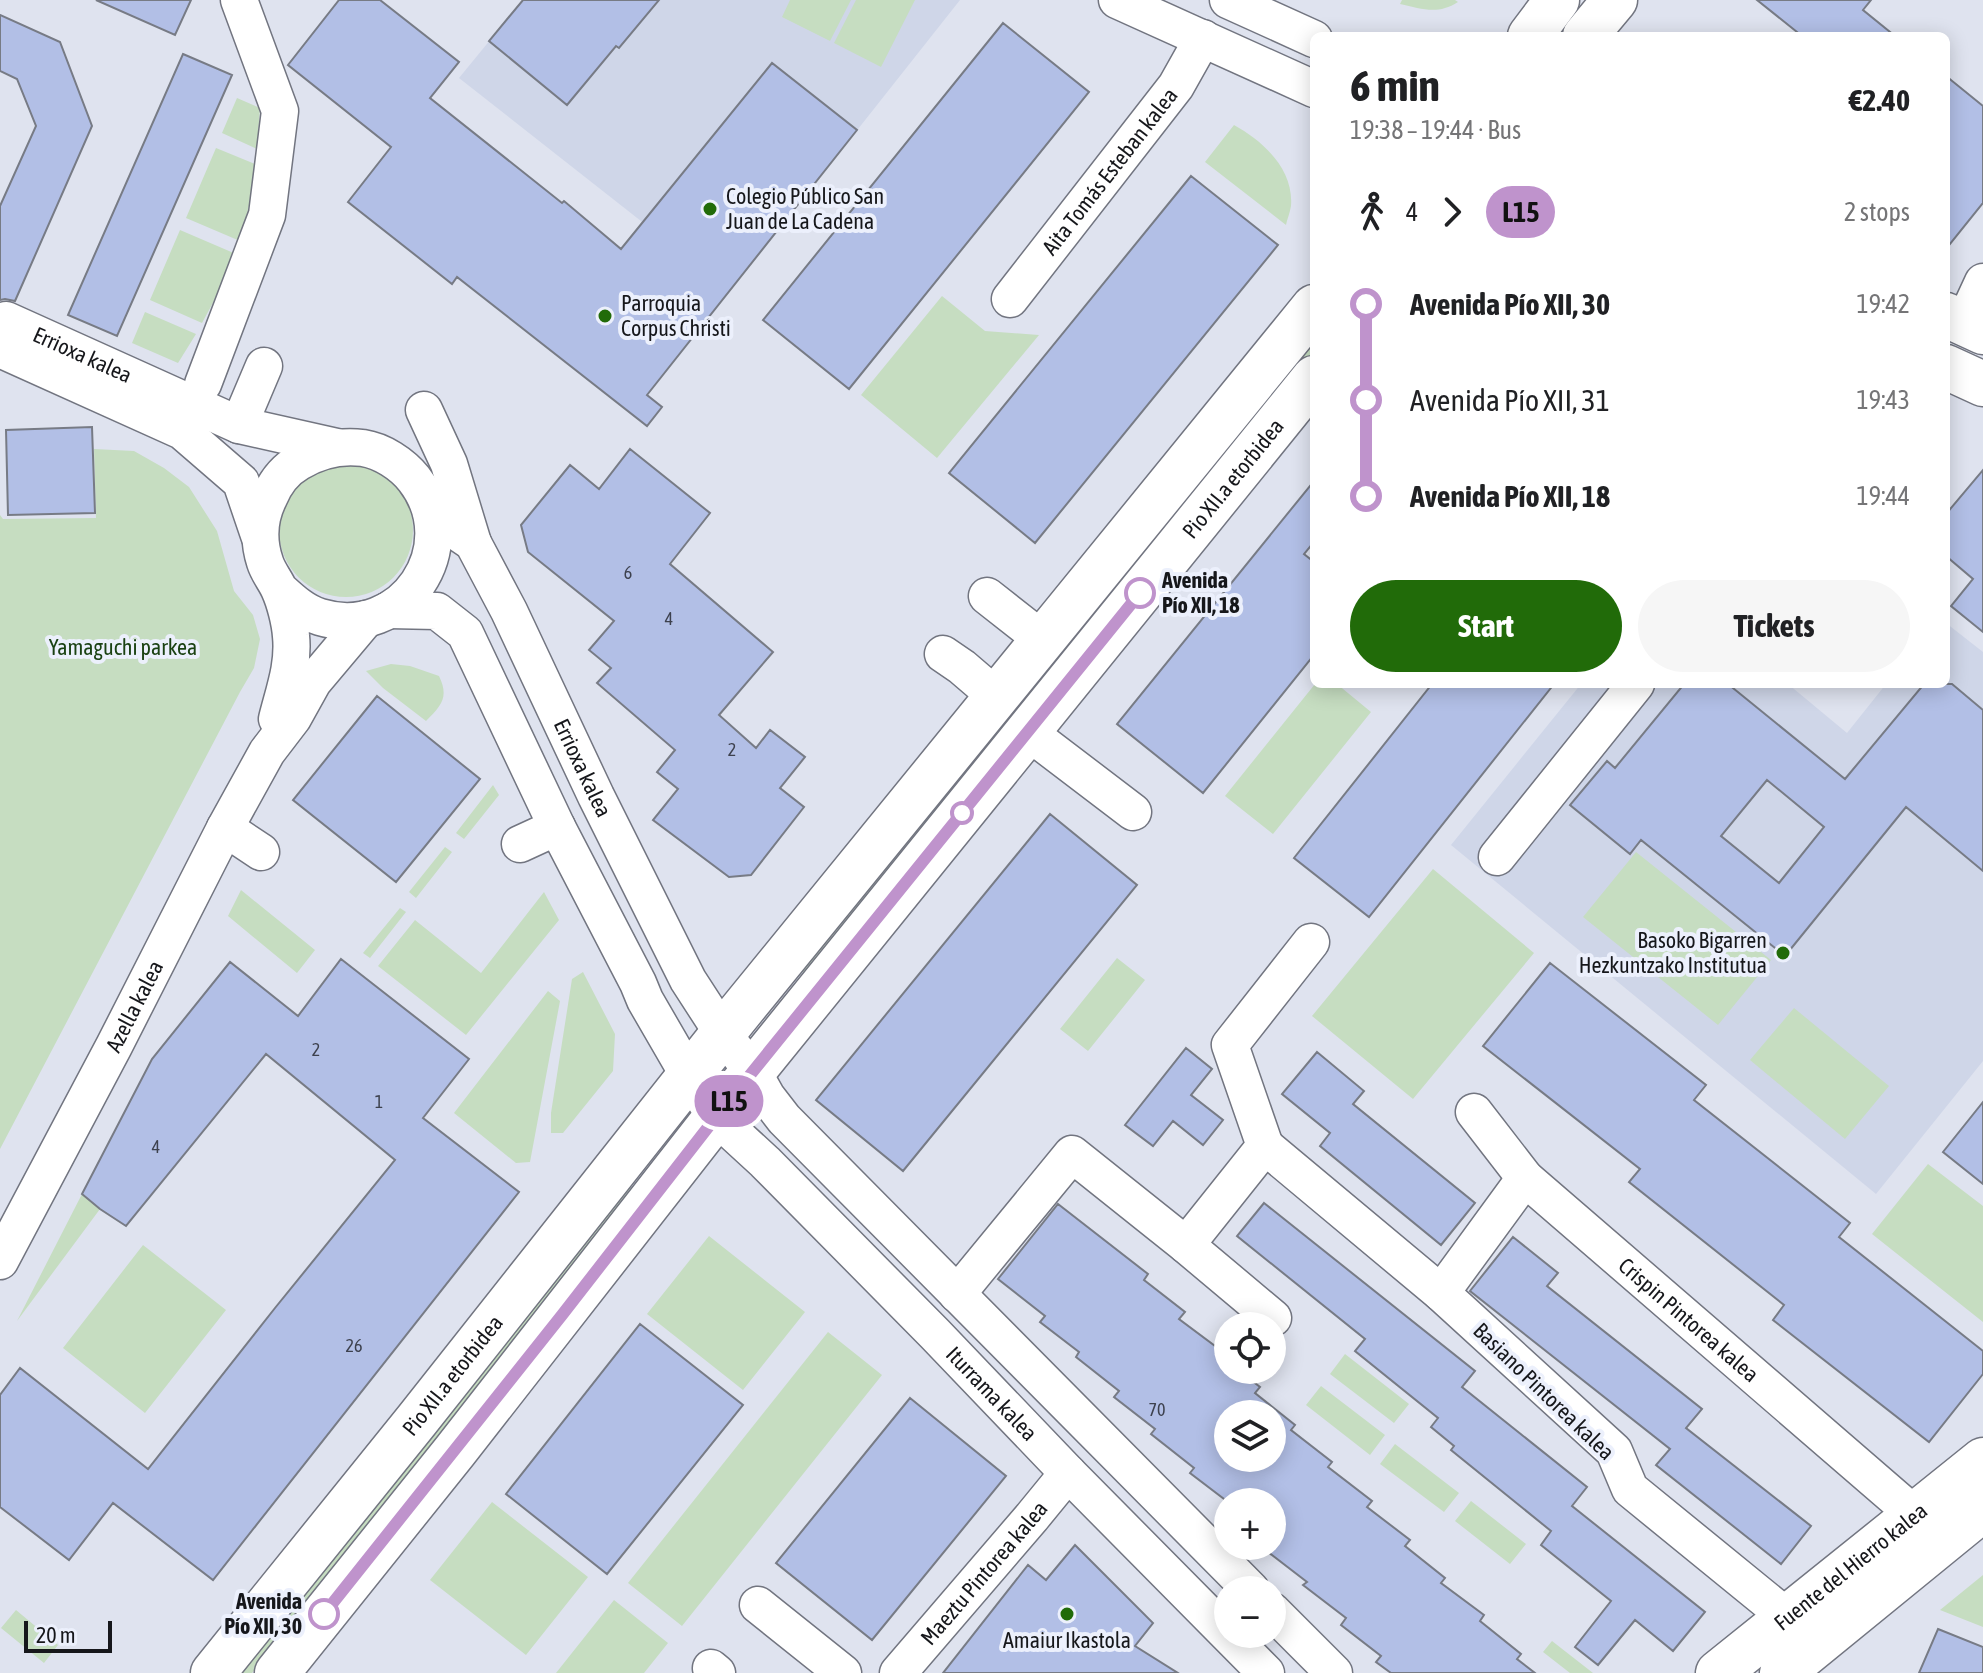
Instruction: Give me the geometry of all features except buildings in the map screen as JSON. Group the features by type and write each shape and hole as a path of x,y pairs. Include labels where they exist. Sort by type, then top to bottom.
{"main road":[{"path":"1533,32 1557,0"},
{"path":"1588,32 1615,0"},
{"name":"Pio XII.a etorbidea","path":"213,1673 611,1178 729,1026 1310,312"},
{"path":"1950,369 1983,384"},
{"name":"Pio XII.a etorbidea","path":"277,1673 716,1117 1306,396"},
{"name":"Fuente del Hierro kalea","path":"1718,1673 1983,1460"},
{"name":"Fuente del Hierro kalea","path":"1782,1673 1983,1509"}],"street":[{"path":"203,384 267,215 280,111 239,0"},
{"path":"1117,0 1310,87"},
{"path":"1228,0 1310,37"},
{"path":"1531,32 1536,0"},
{"name":"Aita Tomás Esteban kalea","path":"1010,299 1176,86 1203,38"},
{"path":"1964,324 1983,282"},
{"name":"Errioxa kalea","path":"3,334 239,425 339,447"},
{"name":"Errioxa kalea","path":"3,334 182,431 241,482 259,535"},
{"path":"239,425 264,366"},
{"path":"424,410 449,464 473,543"},
{"path":"377,615 411,593 427,570 434,543 432,515 423,491 408,472 388,457 364,448 339,447 314,453 291,466 274,486 263,510 259,535 265,564 280,590 297,606 319,616 342,621 437,611 465,633 557,827 645,1000 716,1117"},
{"name":"Errioxa kalea","path":"432,515 473,543 688,980 729,1026"},
{"name":"Azella kalea","path":"267,752 291,668 291,635 280,590"},
{"path":"987,596 1043,640"},
{"name":"Azella kalea","path":"0,1261 267,752 293,718 313,682 377,615"},
{"path":"943,654 962,667 992,702"},
{"path":"1497,857 1633,688"},
{"path":"1028,732 1133,812"},
{"path":"520,844 557,827"},
{"path":"225,828 261,852"},
{"path":"1186,1245 1265,1146 1230,1045 1311,942"},
{"path":"729,1026 753,1072"},
{"name":"Iturrama kalea","path":"753,1072 767,1097 793,1130 1237,1576"},
{"name":"Crispin Pintorea kalea","path":"1474,1112 1525,1178 1915,1515"},
{"name":"Iturrama kalea","path":"716,1117 765,1162 1266,1673"},
{"name":"Pio XII.a etorbidea","path":"562,1315 588,1311 709,1160 716,1117"},
{"name":"Basiano Pintorea kalea","path":"1265,1146 1441,1293 1614,1451 1630,1489 1787,1617"},
{"path":"709,1160 727,1148 747,1147"},
{"path":"957,1294 1072,1154 1266,1312"},
{"path":"1441,1293 1525,1178"},
{"name":"Maeztu Pintorea kalea","path":"898,1673 1068,1473"},
{"path":"758,1605 843,1673"},
{"path":"1286,1625 1334,1673"}],"shaded area":[{"name":"Colegio Público San Juan de La Cadena","path":"523,0 960,0 730,291 459,78"},
{"name":"Basoko Bigarren Hezkuntzako Institutua","path":"1950,626 1983,652 1983,1061 1876,1194 1451,845 1578,688 1793,688 1847,733 1883,688 1950,688"}],"green space":[{"path":"790,0 851,0 830,41 782,17"},
{"path":"856,0 915,0 881,67 834,43"},
{"path":"1402,0 1458,2 1430,10 1400,4"},
{"path":"237,98 260,108 257,149 222,133"},
{"path":"1234,125 1256,139 1282,168 1291,193 1286,225 1205,162"},
{"path":"216,148 255,164 240,241 186,218"},
{"path":"180,230 236,254 202,323 150,300"},
{"path":"942,296 985,331 1039,335 937,458 861,395"},
{"path":"145,312 196,334 178,363 132,343"},
{"path":"1310,339 1310,355 810,978 801,971"},
{"name":"Yamaguchi parkea","path":"94,449 134,451 189,487 217,531 234,591 253,615 260,639 254,668 0,1149 0,515 3,519 96,518"},
{"path":"346,463 371,468 393,483 408,505 413,530 408,555 393,577 371,592 346,597 321,592 299,577 284,555 279,530 284,505 299,483 321,468"},
{"path":"391,664 410,666 439,676 444,695 426,721 366,671"},
{"path":"1312,688 1342,688 1371,712 1273,834 1225,796"},
{"path":"493,785 499,795 464,839 456,833"},
{"path":"445,847 452,852 416,898 409,892"},
{"path":"1636,852 1771,960 1718,1025 1583,917"},
{"path":"1433,869 1534,953 1413,1099 1312,1016"},
{"path":"241,890 315,950 297,973 228,916"},
{"path":"544,892 559,920 466,1035 378,966 415,920 481,973"},
{"path":"400,908 406,912 370,958 363,953"},
{"path":"1117,958 1145,980 1088,1051 1060,1029"},
{"path":"583,972 615,1034 613,1071 563,1133 551,1133 551,1113 572,979"},
{"path":"548,991 560,1001 530,1162 516,1163 454,1113"},
{"path":"1794,1008 1889,1086 1845,1139 1750,1060"},
{"path":"1928,1164 1983,1206 1983,1322 1872,1234"},
{"path":"628,1186 636,1192 252,1673 236,1673"},
{"path":"82,1194 100,1209 17,1321"},
{"path":"709,1236 805,1312 743,1390 647,1314"},
{"path":"143,1245 226,1310 145,1413 63,1348"},
{"path":"828,1332 882,1375 682,1626 628,1583"},
{"path":"1345,1354 1409,1404 1394,1423 1330,1374"},
{"path":"1321,1386 1385,1435 1370,1455 1306,1405"},
{"path":"1395,1444 1459,1493 1444,1512 1380,1464"},
{"path":"1471,1501 1526,1544 1510,1564 1455,1521"},
{"path":"492,1502 588,1577 526,1655 430,1580"},
{"path":"1983,1575 1983,1627 1940,1610"},
{"path":"614,1600 668,1643 644,1673 556,1673"},
{"path":"16,1610 58,1645 44,1663 1,1628"},
{"path":"1552,1641 1593,1673 1570,1673 1543,1652"}],"bus line":[{"name":"L15","path":"324,1614 716,1117 1140,593"}],"place":[{"name":"Colegio Público San Juan de La Cadena","path":"710,209"},
{"name":"Parroquia Corpus Christi","path":"605,316"},
{"name":"Avenida Pío XII, 18","path":"1140,593"},
{"name":"Basoko Bigarren Hezkuntzako Institutua","path":"1783,953"},
{"name":"Avenida Pío XII, 30","path":"324,1614"},
{"name":"Amaiur Ikastola","path":"1067,1614"}]}
